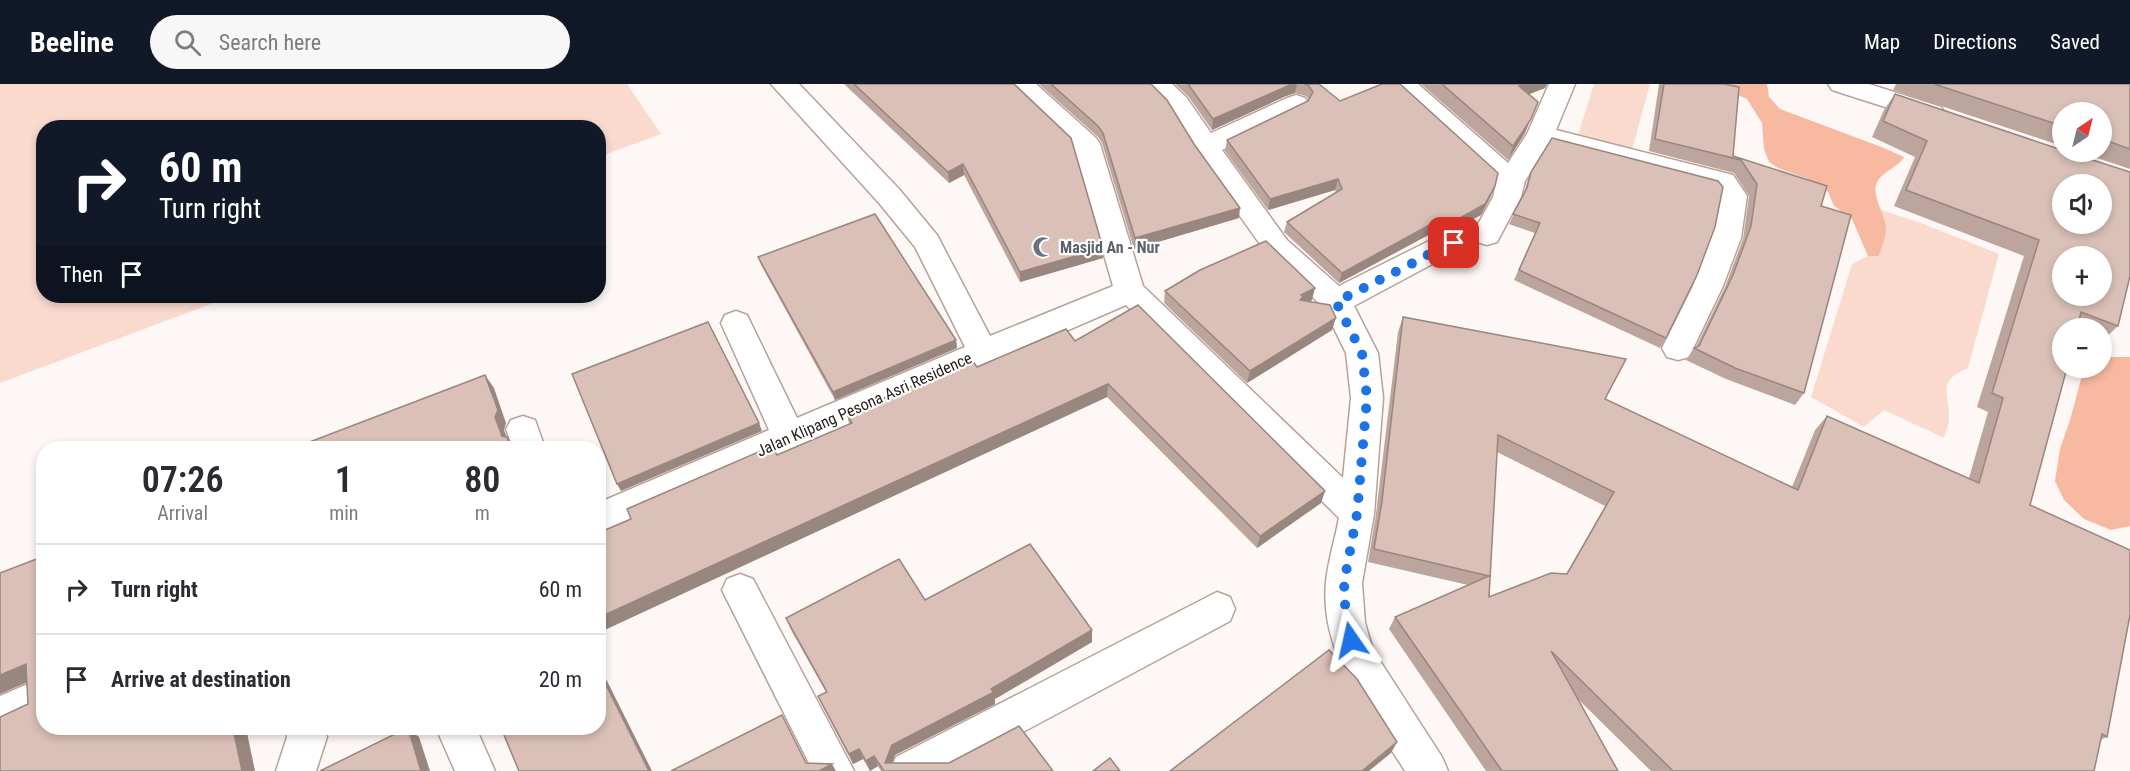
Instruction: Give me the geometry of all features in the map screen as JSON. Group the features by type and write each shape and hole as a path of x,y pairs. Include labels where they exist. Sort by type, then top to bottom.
{"street":[{"path":"784,84 889,196 927,242 983,352"},
{"path":"1020,84 1086,144 1130,291 1357,514"},
{"path":"1156,84 1177,103 1205,147 1277,247 1336,302 1362,353 1367,398 1357,514 1344,583 1346,623 1356,657 1424,769"},
{"path":"1402,84 1511,181"},
{"path":"1487,236 1508,197 1511,181 1540,135 1562,84"},
{"path":"1841,84 1871,88 1960,123"},
{"path":"1205,147 1296,104"},
{"path":"1540,135 1715,179 1728,188 1733,196 1726,238 1708,286 1678,348"},
{"path":"1336,302 1441,247 1454,243"},
{"name":"Jalan Klipang Pesona Asri Residence","path":"606,516 983,352 1130,291"},
{"path":"736,323 789,437"},
{"path":"740,590 834,771"},
{"path":"910,771 1216,609"},
{"path":"0,715 36,699"},
{"path":"459,735 475,771"}],"shaded area":[{"path":"0,84 627,84 661,134 606,154 606,120 36,120 36,303 213,303 0,383"},
{"path":"1594,84 1650,84 1631,154 1577,139"},
{"path":"1714,84 1767,84 1769,97 1780,109 1904,157 1879,179 1876,185 1876,197 1886,229 1879,256 1868,256 1852,219 1834,206 1828,192 1808,179 1778,168 1769,162 1764,149 1762,123 1747,99"},
{"path":"1881,210 1999,254 1968,368 1951,378 1946,389 1949,421 1944,438 1884,410 1864,427 1811,397 1852,264 1868,256 1879,256 1885,224"},
{"path":"2112,357 2130,357 2130,526 2111,530 2084,519 2064,500 2055,481 2060,449 2081,378 2112,378"}],"building":[{"path":"854,84 1014,84 1071,138 1103,248 1020,272 963,164 948,172"},
{"path":"1051,84 1151,84 1167,100 1194,144 1240,208 1135,238 1103,133"},
{"path":"1188,84 1292,84 1213,119"},
{"path":"1304,84 1319,84 1340,101 1382,84 1400,84 1498,173 1495,186 1485,204 1453,222 1440,226 1435,222 1342,273 1287,222 1342,189 1338,179 1270,199 1227,140 1308,101 1313,92 1308,85"},
{"path":"1442,84 1525,84 1519,86 1538,102 1531,119 1513,146"},
{"path":"1664,84 1724,84 1739,87 1733,156 1827,186 1821,206 1851,215 1804,393 1735,368 1694,348 1699,346 1733,275 1751,226 1757,184 1741,160 1655,139"},
{"path":"1934,84 2130,84 2130,149 2112,143 2112,102 2052,102 2052,123"},
{"path":"1895,94 2052,147 2052,162 2099,162 2130,172 2130,276 2118,326 2112,324 2112,318 2097,318 2081,312 2080,318 2052,318 2052,378 2064,378 2030,505 2130,550 2130,615 2107,737 2102,734 2094,771 1673,771 1551,651 1618,771 1502,771 1395,617 1489,576 1374,549 1382,501 1403,317 1626,359 1605,399 1798,490 1827,416 1979,483 2003,398 1992,393 2039,240 1906,190 1927,141 1883,121","holes":["1498,435 1614,492 1567,574 1551,573 1489,597"]},
{"path":"1552,138 1718,181 1723,187 1715,227 1697,275 1666,338 1519,270 1540,223 1513,214 1527,188 1531,172"},
{"path":"875,214 956,340 833,392 758,257"},
{"path":"1266,241 1315,288 1301,295 1303,297 1300,300 1330,305 1336,318 1250,371 1165,291 1200,270"},
{"path":"1138,305 1325,491 1260,536 1108,384 606,614 606,530 631,519 627,509 772,446 777,455 852,423 847,414 972,360 977,367 1066,329 1075,341"},
{"path":"708,322 759,423 617,484 606,457 606,441 599,441 572,374"},
{"path":"485,375 498,410 495,417 502,436 507,437 508,441 312,441"},
{"path":"1030,544 1092,630 991,689 994,692 892,745 885,763 949,763 1019,726 1053,771 884,771 874,756 866,761 859,749 849,754 818,696 827,692 786,618 899,559 925,600"},
{"path":"36,559 36,735 234,735 242,771 0,771 0,717 28,704 26,664 0,675 0,573"},
{"path":"1329,650 1357,679 1397,742 1362,771 1170,771"},
{"path":"606,685 649,771 519,771 504,735 606,735"},
{"path":"782,715 806,763 832,764 819,771 671,771"},
{"path":"393,735 410,735 421,771 320,771"},
{"path":"1110,758 1120,771 1093,771"}],"place":[{"name":"Masjid An - Nur","path":"1043,247"}],"route":[{"path":"1351,640 1346,623 1344,583 1357,514 1367,398 1362,353 1336,302 1441,247 1454,243"}]}
